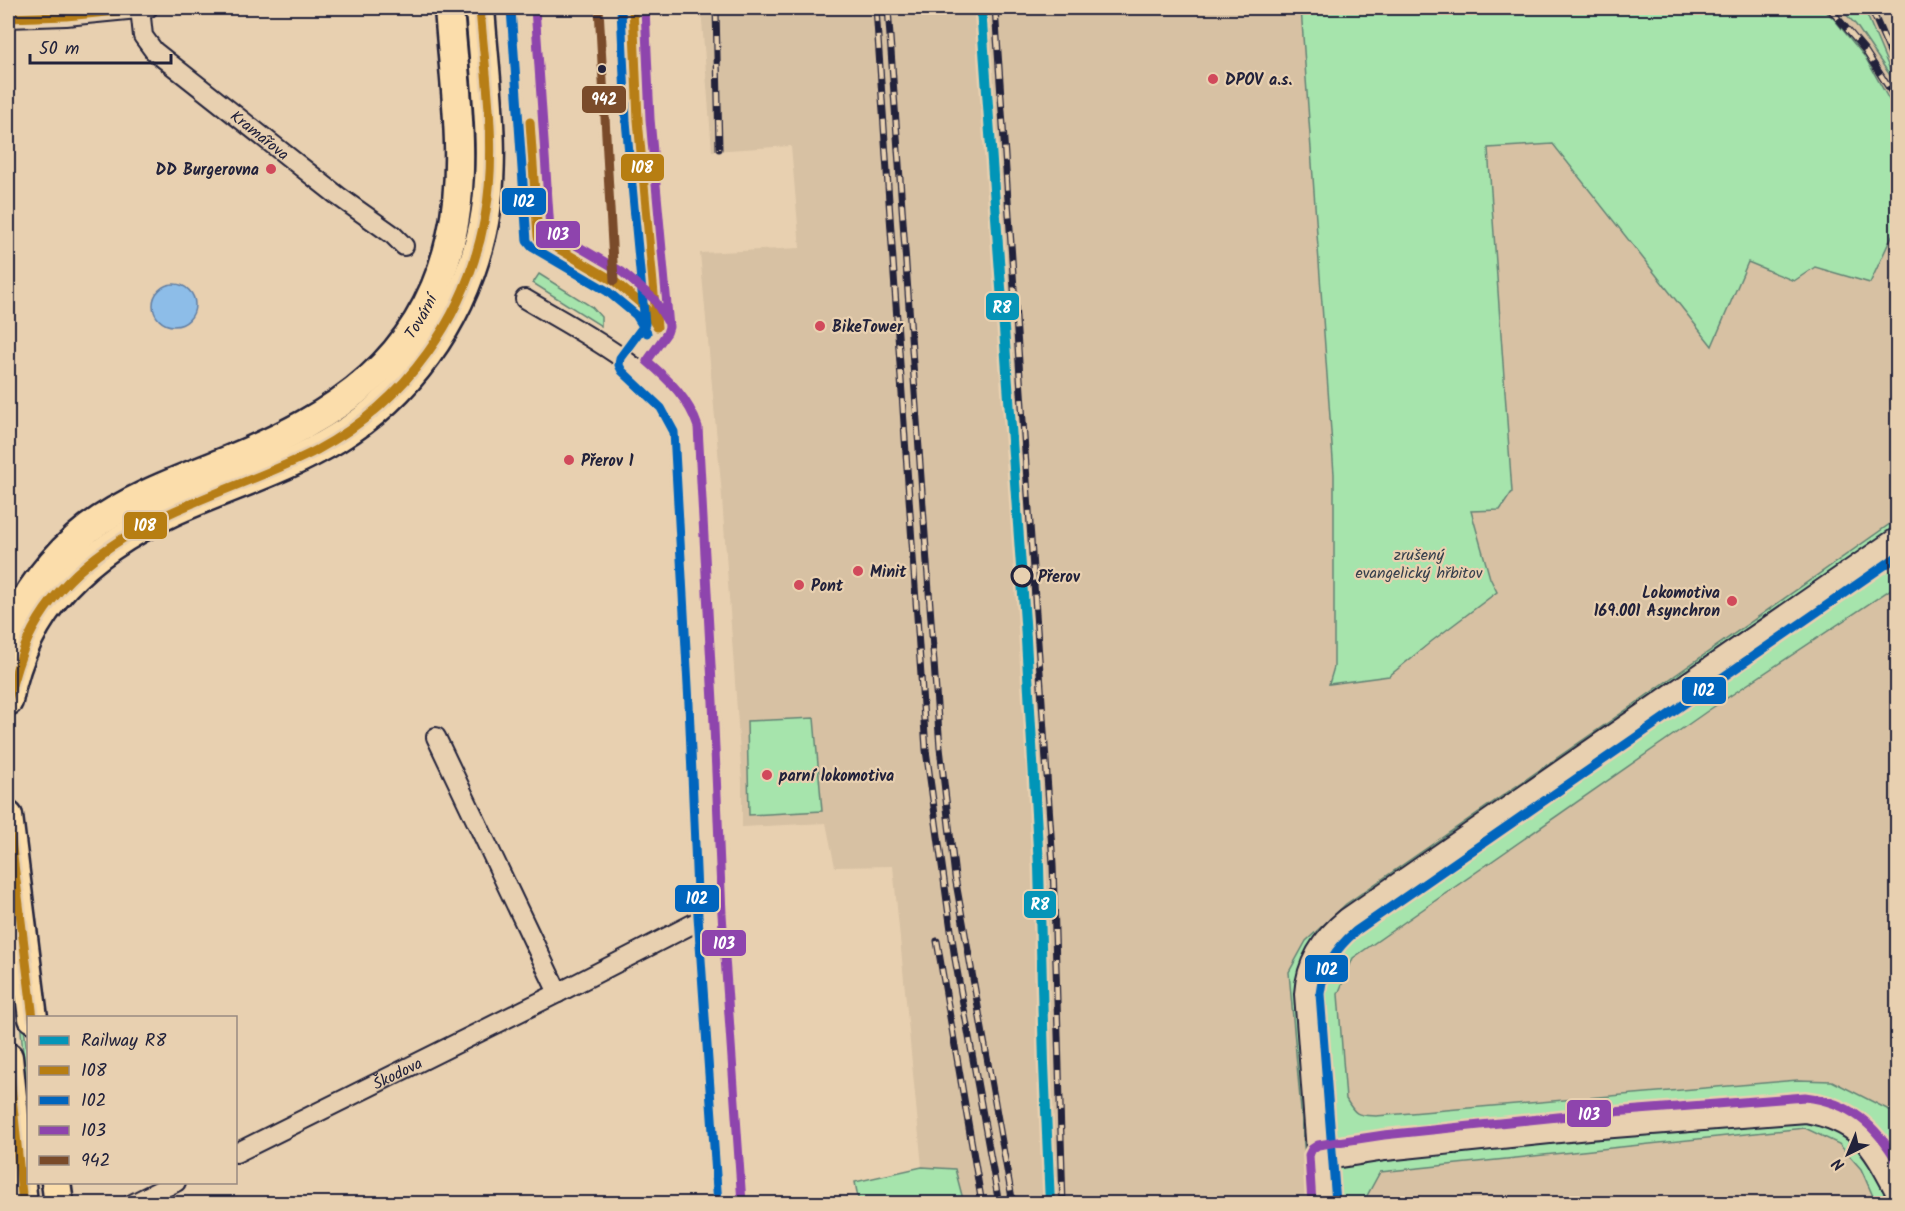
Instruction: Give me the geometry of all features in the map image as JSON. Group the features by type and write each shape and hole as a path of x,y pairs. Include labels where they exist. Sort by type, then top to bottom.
{"main road":[{"name":"Tovární","path":"168,499 307,425 346,400 385,364 420,317 433,292 451,239 457,197 459,163 449,8"},
{"name":"Tovární","path":"168,499 280,467 315,451 358,424 403,385 442,332 457,306 472,268 480,244 488,199 489,154 480,8"},
{"path":"8,635 23,604 37,583 69,545 89,528 109,515 168,499"},
{"path":"8,701 16,666 26,642 52,599 70,580 109,547 130,534 168,499"},
{"path":"1324,1203 1308,994 1315,961 1331,936 1349,921 1898,541"},
{"path":"8,816 33,1016"},
{"path":"8,1057 23,1203"},
{"path":"1321,1157 1385,1147 1588,1126 1806,1109 1842,1119 1865,1136 1878,1152 1898,1189"},
{"path":"8,1166 13,1122"},
{"path":"56,1184 59,1203"}],"street":[{"path":"8,18 66,16 144,8"},
{"name":"Kramářova","path":"144,8 143,36 154,51 338,196 393,235 404,246"},
{"path":"525,299 631,363 675,406 686,429 702,703 710,915 730,1203"},
{"path":"436,737 558,993"},
{"name":"Škodova","path":"237,1153 710,915"},
{"path":"132,1203 172,1184"}],"shaded area":[{"path":"701,8 1301,8 1334,474 1334,667 1329,683 1389,676 1497,592 1490,578 1471,510 1512,492 1488,148 1552,144 1712,345 1748,262 1794,281 1815,267 1870,283 1897,225 1897,519 1606,724 1289,972 1309,1203 964,1203 955,1169 922,1167 893,866 835,867 826,823 742,827 742,781 721,484 700,253 800,248 791,146 712,151"},
{"path":"1822,8 1840,8 1856,25 1894,80 1864,8 1885,8 1897,40 1897,114 1865,57"},
{"path":"1897,585 1897,1114 1832,1081 1798,1080 1376,1116 1357,1115 1353,1112 1346,1099 1338,994 1353,958 1709,710"},
{"path":"1805,1128 1839,1144 1861,1169 1876,1203 1363,1204 1379,1172"}],"green space":[{"name":"zrušený evangelický hřbitov","path":"1301,8 1822,8 1865,57 1897,114 1897,225 1870,283 1815,267 1794,281 1748,262 1712,346 1553,144 1488,148 1512,492 1500,510 1471,511 1490,578 1497,592 1389,676 1329,684 1334,667 1334,474"},
{"path":"1840,8 1864,8 1896,84 1856,25"},
{"path":"539,274 592,307 601,317 601,326 533,283"},
{"path":"1897,519 1897,585 1709,710 1353,958 1338,994 1346,1099 1358,1114 1376,1116 1798,1080 1832,1081 1897,1114 1897,1203 1876,1203 1861,1169 1839,1144 1805,1128 1380,1172 1363,1203 1309,1203 1289,972 1306,941 1346,904"},
{"path":"814,718 822,811 749,815 747,721"},
{"path":"8,895 27,1053 27,1100 20,1019 9,978"},
{"path":"922,1167 955,1169 964,1203 859,1203 855,1182"}],"water":[{"path":"174,284 189,290 195,305 189,320 174,326 159,320 153,305 159,290"}],"railway":[{"path":"716,8 719,149"},
{"path":"876,8 926,750 955,959 999,1204"},
{"path":"888,8 940,748 955,877 1013,1204"},
{"path":"995,8 1053,864 1063,1204"},
{"path":"1829,8 1864,49 1898,102"},
{"path":"1871,8 1898,70"},
{"path":"937,941 982,1204"}],"rail line":[{"name":"R8","path":"981,8 1025,622 1039,866 1050,1204"}],"transit line":[{"name":"108","path":"8,18 66,16 148,8"},
{"name":"108","path":"8,701 22,654 41,615 76,574 97,556 120,540 168,514 287,465 317,450 349,430 378,407 405,381 428,353 464,288 476,253 489,191 490,139 480,8"},
{"name":"103","path":"535,8 550,230 622,272 654,299 667,321"},
{"name":"942","path":"599,8 614,281"},
{"name":"108","path":"633,8 638,120 657,327"},
{"name":"103","path":"645,8 650,119 669,327 647,361 677,391 698,427 722,914 742,1203"},
{"name":"102","path":"511,9 527,241 532,247 607,291 636,315 647,333"},
{"name":"102","path":"621,9 626,121 645,324 620,358 619,365 622,371 661,408 674,432 698,916 718,1204"},
{"name":"108","path":"530,122 538,237 614,281 645,307 657,327"},
{"name":"102","path":"1336,1203 1320,994 1327,967 1342,944 1356,931 1898,556"},
{"name":"108","path":"8,816 33,1016"},
{"name":"108","path":"8,1057 23,1204"},
{"name":"103","path":"1312,1204 1309,1155 1318,1145 1384,1135 1587,1114 1805,1097 1835,1104 1860,1118 1881,1137 1898,1163"}],"place":[{"name":"DPOV a.s.","path":"1213,79"},
{"name":"DD Burgerovna","path":"271,169"},
{"name":"BikeTower","path":"820,326"},
{"name":"Přerov 1","path":"569,460"},
{"name":"Minit","path":"858,571"},
{"name":"Přerov","path":"1022,576"},
{"name":"Pont","path":"799,585"},
{"name":"Lokomotiva 169.001 Asynchron","path":"1732,601"},
{"name":"parní lokomotiva","path":"767,775"}]}
